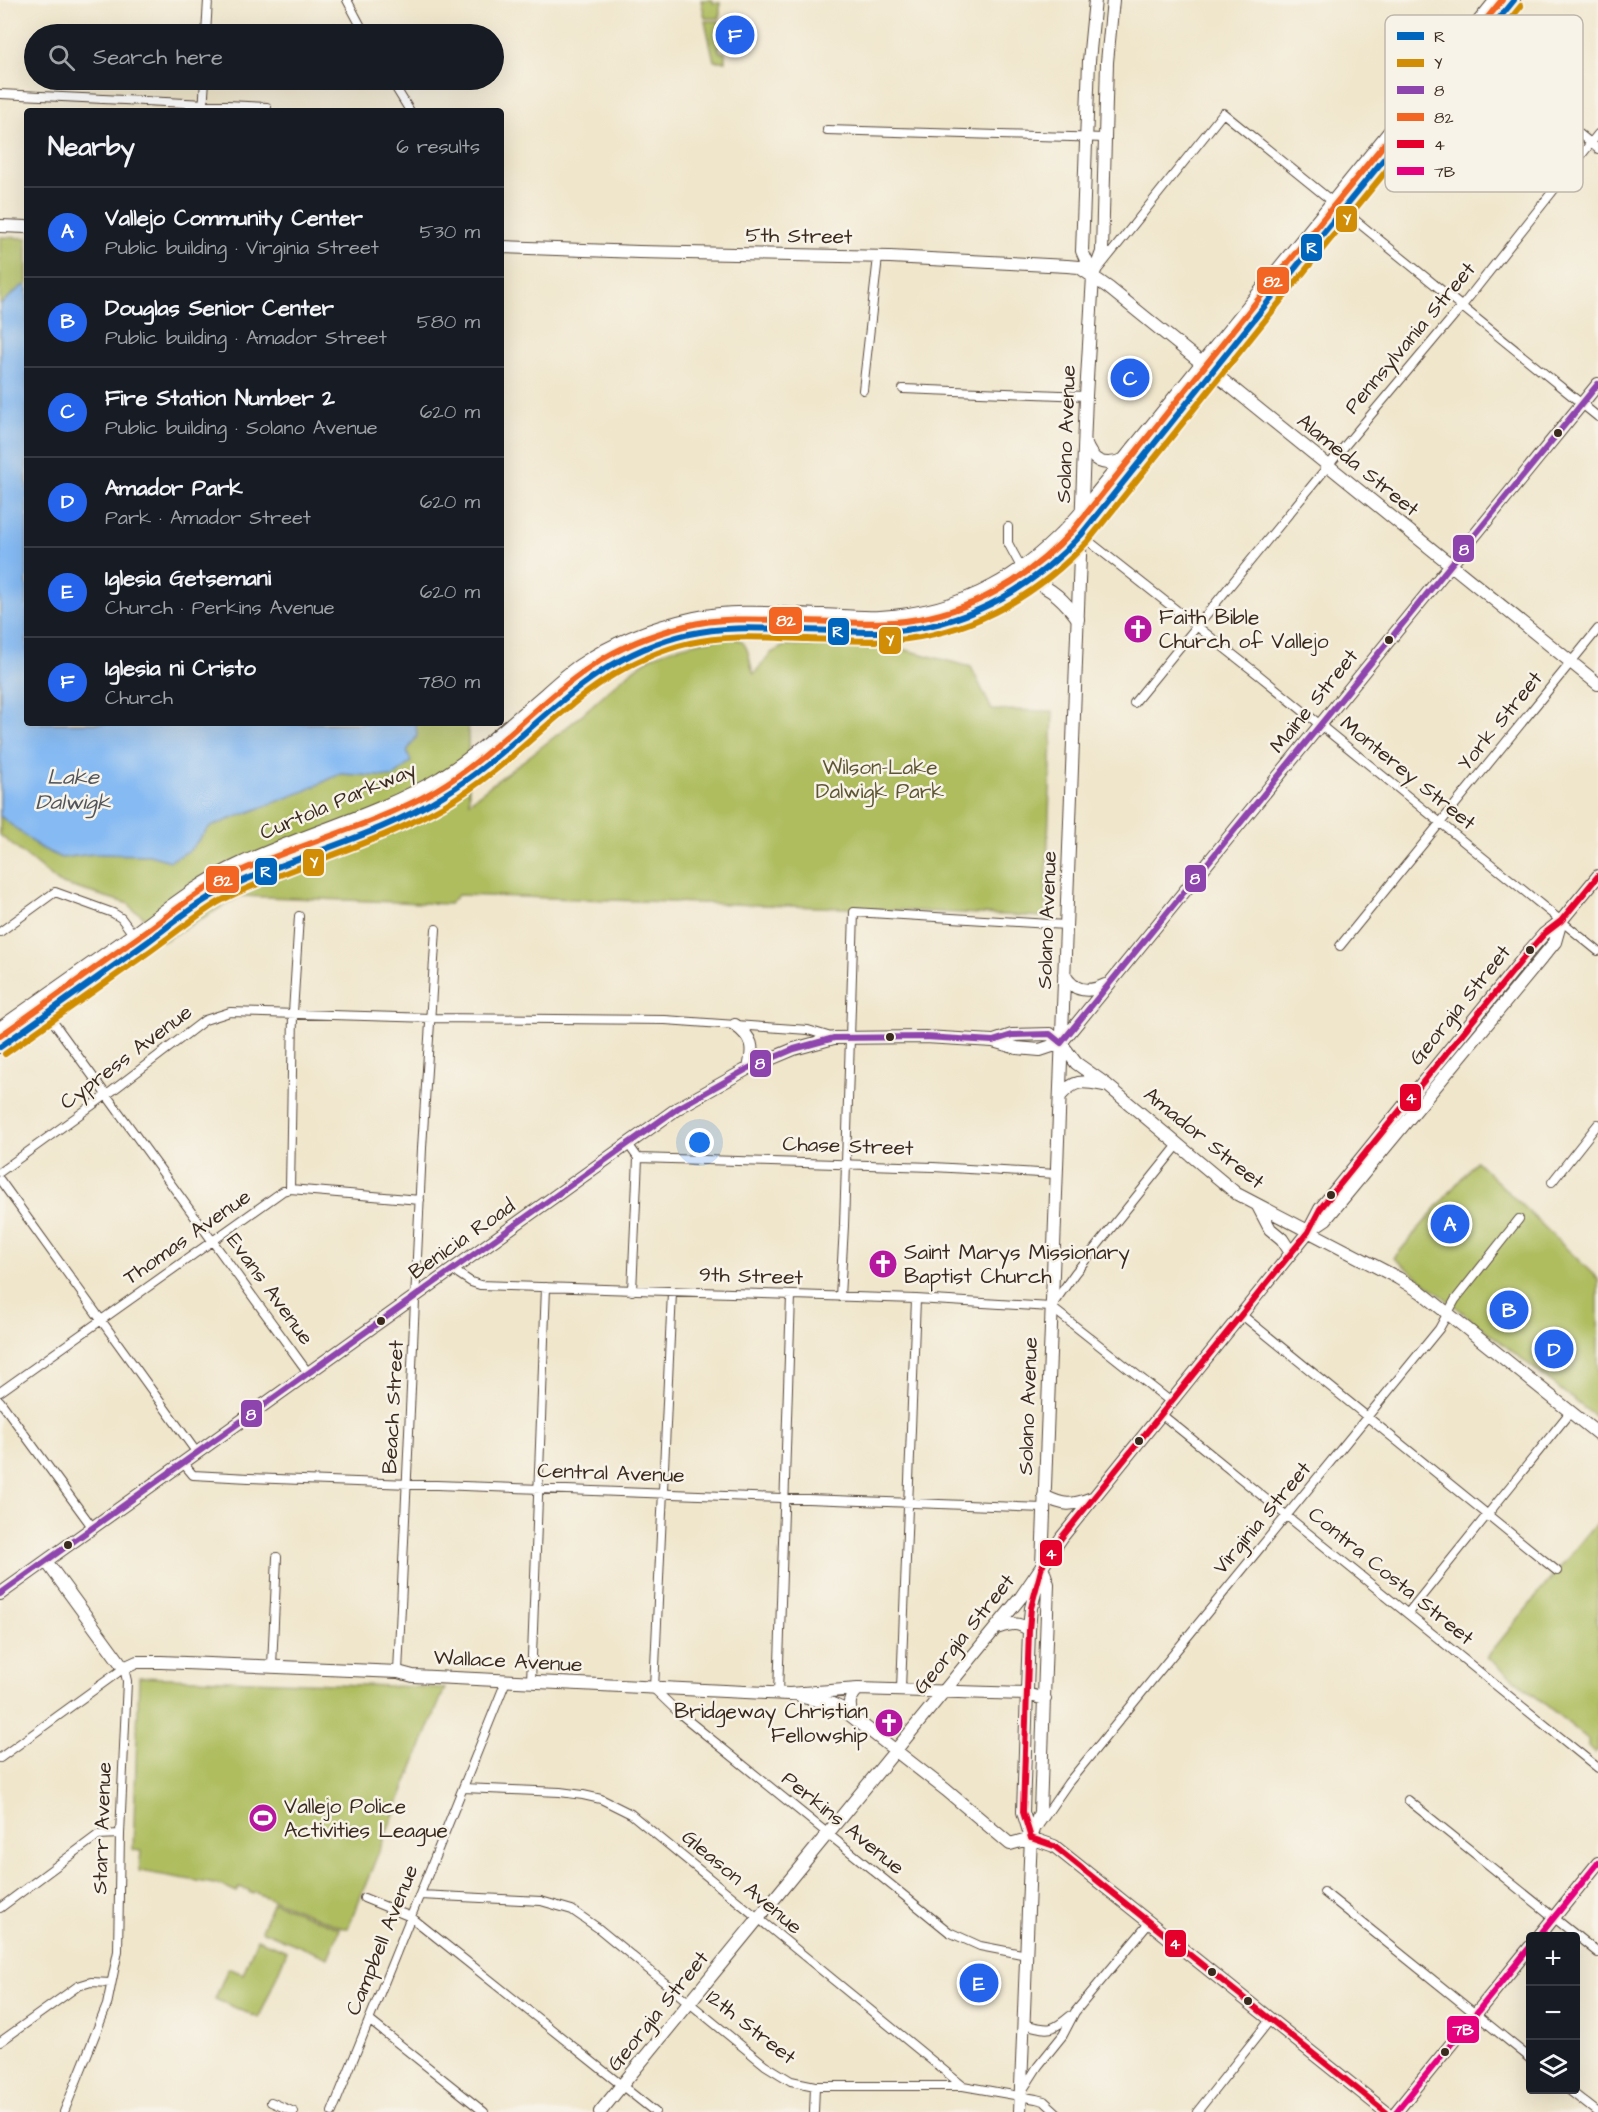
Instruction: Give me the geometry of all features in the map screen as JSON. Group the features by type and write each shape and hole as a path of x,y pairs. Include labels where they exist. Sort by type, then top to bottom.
{"main road":[{"name":"Solano Avenue","path":"1093,276 1082,251 1090,38 1095,0"},
{"name":"Solano Avenue","path":"1031,1838 1023,1812 1029,1630 1030,1608 1041,1566 1086,396 1093,276 1102,252 1107,62 1113,0"},
{"name":"Curtola Parkway","path":"1484,15 1496,0"},
{"name":"Curtola Parkway","path":"1502,15 1514,0"},
{"name":"Curtola Parkway","path":"0,1047 213,895 241,880 397,819 453,789 598,672 631,654 656,643 701,632 738,628 906,630 970,613 1031,581 1061,556 1081,535 1212,372 1385,143"},
{"name":"Curtola Parkway","path":"0,1028 133,934 181,897 239,864 407,796 437,779 477,751 579,665 610,647 647,630 697,617 731,613 878,618 904,615 931,610 963,600 996,585 1022,569 1061,536 1201,363 1385,151"},
{"path":"0,226 24,227"},
{"name":"5th Street","path":"504,247 878,257 1067,266 1079,267 1093,276"},
{"name":"Alameda Street","path":"1093,276 1598,684"},
{"name":"Maine Street","path":"1061,1043 1598,384"},
{"path":"1085,442 1088,452 1098,461 1113,464 1123,460"},
{"path":"1031,581 1056,594 1067,603 1078,619"},
{"name":"Georgia Street","path":"600,2112 1021,1597 1041,1566 1093,1498 1308,1232 1319,1210 1530,950 1544,934 1561,921 1598,876"},
{"path":"119,962 132,941 133,934"},
{"path":"1064,974 1074,986 1084,991 1096,990 1109,984"},
{"path":"735,1025 746,1033 751,1041 753,1053 749,1068"},
{"name":"Benicia Road","path":"0,1594 678,1108 749,1068 794,1049 834,1038 925,1036 993,1041 1017,1048 1040,1050 1061,1043"},
{"name":"Amador Street","path":"1061,1043 1076,1063 1107,1085 1237,1194 1421,1292 1598,1434"},
{"path":"1060,1096 1076,1082 1107,1085"},
{"path":"1258,1206 1270,1229 1282,1239 1291,1253"},
{"path":"1044,1502 1078,1504 1093,1498"},
{"path":"46,1561 124,1668"},
{"name":"Solano Avenue","path":"1020,2112 1031,1838 1040,1812 1045,1699 1048,1584 1041,1566"},
{"path":"995,1628 1012,1623 1020,1624 1029,1630"},
{"name":"Wallace Avenue","path":"124,1668 137,1662 272,1666 654,1689 783,1694 858,1689 901,1689 1027,1695 1045,1699"},
{"path":"852,1716 849,1707 850,1700 858,1689"},
{"path":"783,1694 830,1703 852,1716 1010,1844 1031,1838 1054,1846 1386,2112"},
{"path":"1542,1932 1598,1863"},
{"path":"1396,2112 1526,1952"}],"street":[{"path":"207,24 208,0"},
{"path":"347,0 360,24"},
{"path":"203,108 204,90"},
{"path":"397,90 408,108"},
{"path":"0,94 203,108 267,107"},
{"path":"1093,276 1223,113 1598,417"},
{"path":"827,130 1106,138"},
{"name":"Pennsylvania Street","path":"1583,152 1598,134"},
{"path":"1583,137 1598,149"},
{"name":"Pennsylvania Street","path":"1134,703 1462,306 1552,192"},
{"path":"864,390 878,257"},
{"path":"903,389 1086,396"},
{"path":"1008,527 1008,543 1031,581"},
{"name":"Monterey Street","path":"1081,535 1598,951"},
{"name":"York Street","path":"1340,946 1598,629"},
{"path":"0,932 55,892 114,913 121,918 133,934"},
{"path":"840,1297 854,912 1066,925"},
{"path":"299,916 292,1013 290,1189 420,1200"},
{"name":"Beach Street","path":"398,1672 420,1200 436,929"},
{"name":"Cypress Avenue","path":"0,1172 107,1095 205,1020 230,1012 432,1018 665,1020 808,1030 834,1038"},
{"name":"Evans Avenue","path":"54,1023 309,1374"},
{"path":"1552,1182 1598,1124"},
{"path":"628,1144 638,1158 633,1291"},
{"path":"1171,1402 1051,1307 1075,1273 1178,1145"},
{"name":"Chase Street","path":"638,1158 846,1164 1057,1174"},
{"path":"0,1180 197,1453"},
{"name":"Thomas Avenue","path":"0,1392 283,1191 290,1189"},
{"name":"Virginia Street","path":"1031,1838 1068,1783 1439,1329 1455,1300 1519,1219"},
{"name":"9th Street","path":"453,1270 480,1285 916,1299 1051,1307"},
{"path":"531,1682 546,1287"},
{"path":"654,1689 672,1292"},
{"path":"783,1694 784,1497 791,1296"},
{"path":"901,1689 916,1299"},
{"path":"1242,1315 1557,1571"},
{"path":"0,1401 93,1528"},
{"path":"1408,1613 1571,1411"},
{"name":"Contra Costa Street","path":"1161,1414 1598,1768"},
{"name":"Central Avenue","path":"183,1463 193,1475 908,1503 1044,1502"},
{"path":"272,1666 277,1557"},
{"name":"Wallace Avenue","path":"0,1758 124,1668"},
{"name":"Starr Avenue","path":"64,2112 99,2025 118,1951 120,1834 127,1681 124,1668"},
{"name":"Campbell Avenue","path":"332,2112 506,1681"},
{"name":"Perkins Avenue","path":"654,1689 679,1713 949,1932 980,1946 1027,1955"},
{"name":"Gleason Avenue","path":"463,1788 560,1792 601,1799 631,1814 963,2086"},
{"path":"1408,1800 1598,1953"},
{"path":"0,1908 98,1835 120,1834"},
{"path":"1324,1892 1526,2055"},
{"name":"12th Street","path":"420,1894 541,1901 572,1910 598,1928 781,2076 791,2081 815,2085 963,2086 1044,2101 1056,2112"},
{"path":"364,1898 411,1917 655,2112"},
{"path":"1023,2024 1055,2029 1075,2012 1150,1922"},
{"path":"0,2042 78,1986 92,1982 111,1983"},
{"path":"1020,2095 1038,2066 1063,2035 1075,2012"},
{"path":"369,2020 484,2112"},
{"path":"1197,2112 1270,2020"},
{"path":"814,2112 815,2085"},
{"path":"1574,2094 1598,2112"},
{"path":"270,2102 294,2112"}],"green space":[{"path":"701,0 713,0 713,3 720,3 720,18 705,18"},
{"path":"705,21 720,21 719,51 725,53 725,61 714,61"},
{"name":"Wilson-Lake Dalwigk Park","path":"0,237 24,238 24,726 468,726 469,802 565,729 632,670 652,657 670,650 711,640 741,641 746,647 754,674 771,653 786,645 902,649 971,667 992,710 1053,711 1045,917 458,895 449,904 240,896 162,942 146,920 129,904 59,883 0,835"},
{"path":"1476,1161 1598,1279 1598,1419 1394,1258"},
{"path":"1598,1521 1598,1612 1596,1621 1598,1628 1598,1750 1595,1753 1589,1747 1589,1740 1487,1657"},
{"name":"Vallejo Police Activities League","path":"139,1677 445,1688 348,1928 239,1887 237,1892 220,1885 139,1871 141,1851 133,1850"},
{"path":"273,1902 340,1929 328,1958 261,1930"},
{"path":"257,1939 287,1951 259,2018 215,1999 228,1968 243,1974"}],"water":[{"name":"Lake Dalwigk","path":"24,286 24,726 416,726 417,736 407,751 411,762 393,777 340,774 305,791 210,827 189,851 170,861 149,855 93,854 61,858 39,847 0,816 0,305"}],"transit line":[{"name":"82","path":"1490,15 1502,0"},
{"name":"R","path":"1502,15 1514,0"},
{"name":"Y","path":"1514,15 1521,6"},
{"name":"82","path":"0,1036 210,886 266,860 381,817 436,790 497,745 574,679 627,646 673,629 715,621 881,623 929,617 976,601 1019,578 1057,547 1074,529 1385,143"},
{"name":"R","path":"0,1047 208,898 273,868 389,824 444,795 476,773 587,681 617,662 651,646 704,631 762,628 868,632 930,626 979,610 1023,585 1044,570 1081,535 1385,158"},
{"name":"Y","path":"5,1054 217,903 259,883 387,834 445,805 477,784 588,692 618,672 652,655 690,643 719,638 763,637 870,641 907,639 933,634 983,618 1028,592 1049,577 1088,541 1385,172"},
{"name":"8","path":"1061,1043 1598,384"},
{"name":"4","path":"1031,1838 1023,1812 1029,1630 1031,1608 1042,1566 1062,1537 1308,1232 1320,1209 1530,950 1544,934 1561,921 1598,876"},
{"name":"8","path":"0,1594 678,1108 749,1068 794,1049 834,1038 925,1037 993,1041 1012,1035 1050,1034 1061,1043"},
{"name":"4","path":"1031,1838 1054,1846 1386,2112"},
{"name":"7B","path":"1542,1932 1598,1863"},
{"name":"7B","path":"1396,2112 1526,1952"}],"place":[{"name":"Iglesia ni Cristo","path":"735,35"},
{"name":"Fire Station Number 2","path":"1130,378"},
{"name":"Faith Bible Church of Vallejo","path":"1138,629"},
{"name":"Vallejo Community Center","path":"1450,1224"},
{"name":"Saint Marys Missionary Baptist Church","path":"883,1264"},
{"name":"Douglas Senior Center","path":"1509,1310"},
{"name":"Amador Park","path":"1554,1349"},
{"name":"Bridgeway Christian Fellowship","path":"889,1723"},
{"name":"Vallejo Police Activities League","path":"263,1818"},
{"name":"Iglesia Getsemani","path":"979,1983"}]}
